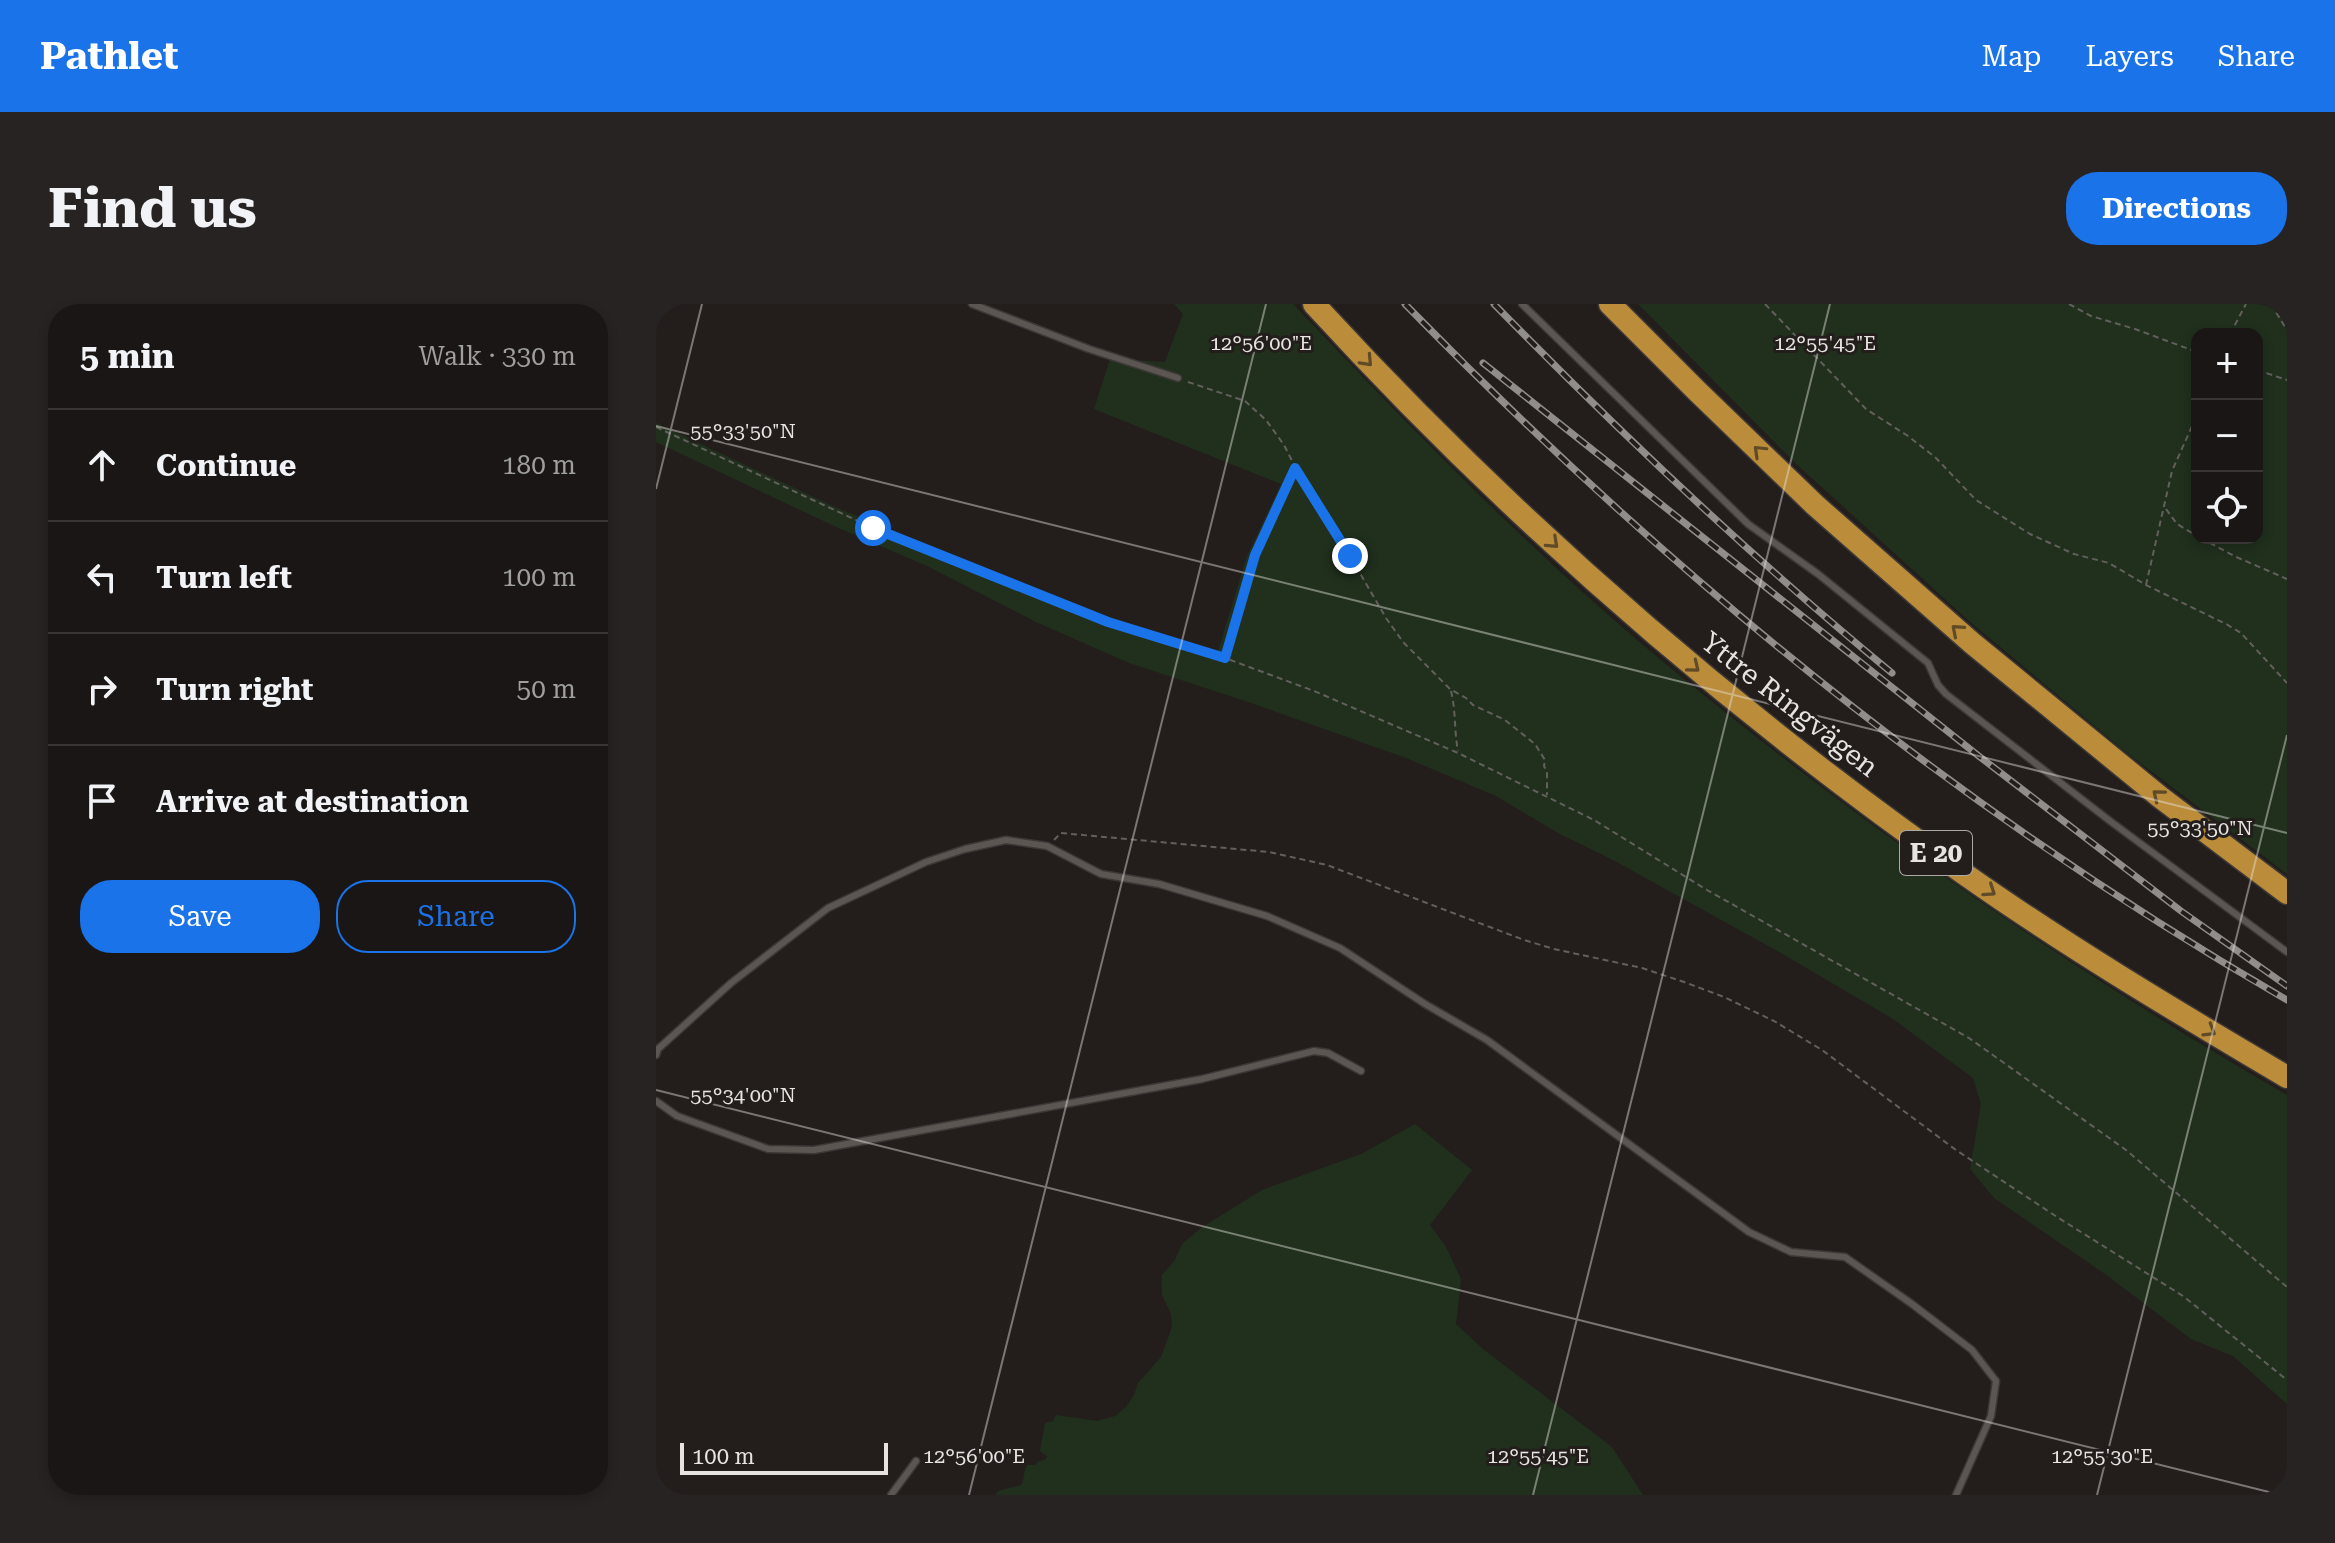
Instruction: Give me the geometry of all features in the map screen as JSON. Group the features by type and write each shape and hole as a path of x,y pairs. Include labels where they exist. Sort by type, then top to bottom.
{"highway":[{"name":"Yttre Ringvägen","path":"1314,304 1375,371 1498,492 1634,617 1764,724 1977,883 2108,970 2287,1077"},
{"path":"1610,304 1815,505 1972,643 2160,797 2287,893"}],"lane":[{"path":"972,304 1089,349 1178,378"},
{"path":"1522,304 1748,524 1818,574 1928,663 1946,694 2287,952"},
{"path":"656,1055 658,1049 731,983 828,908 926,862 965,849 1006,840 1047,846 1101,874 1159,884 1267,916 1340,948 1487,1040 1749,1232 1791,1252 1845,1257 1972,1350 1996,1381 1991,1416 1956,1495"},
{"path":"656,1101 677,1116 768,1149 814,1150 1202,1079 1314,1051 1328,1053 1361,1071"},
{"path":"891,1495 916,1461"}],"path":[{"path":"1765,304 1866,409 1936,458 1976,500 2030,534 2074,554 2109,563 2146,585 2226,624 2241,633 2287,683"},
{"path":"2069,304 2091,316 2191,350"},
{"path":"2233,328 2246,304"},
{"path":"2271,304 2287,330"},
{"path":"2263,372 2287,380"},
{"path":"1178,378 1245,401 1266,420 1403,642 1450,689 1473,705 1505,720 1535,744 1545,760 1547,796"},
{"path":"656,427 873,528 1108,622 1225,658 1314,691 1458,753 1594,820 1707,890 1969,1038 2126,1150 2287,1287"},
{"path":"2146,585 2172,471 2191,428"},
{"path":"1225,658 1255,555 1295,468"},
{"path":"2165,508 2177,524 2191,532"},
{"path":"2212,544 2287,579"},
{"path":"1450,689 1455,707 1458,753"},
{"path":"1047,846 1061,833 1269,852 1327,865 1524,940 1642,968 1724,997 1774,1021 1822,1050 1956,1150 2183,1296 2287,1380"}],"green space":[{"path":"1174,304 1293,304 1504,519 1637,640 1714,703 1792,765 1952,882 2117,992 2287,1095 2287,1404 2233,1356 2191,1339 2105,1274 1994,1198 1970,1169 1981,1104 1973,1078 1893,1019 1781,953 1558,833 1496,796 1406,758 1129,663 656,442 656,423 835,507 1057,598 1112,619 1218,651 1247,556 1281,484 1094,409 1110,359 1165,362 1183,314"},
{"path":"1638,304 2287,304 2287,874 2127,753 1969,621 1793,461"},
{"path":"1415,1124 1472,1170 1430,1225 1446,1247 1461,1279 1456,1324 1483,1349 1612,1447 1643,1495 995,1495 998,1491 1021,1485 1027,1465 1045,1460 1047,1456 1040,1451 1045,1423 1053,1421 1056,1415 1097,1421 1115,1416 1126,1407 1138,1383 1161,1357 1172,1327 1171,1314 1162,1295 1162,1275 1175,1260 1182,1244 1201,1228 1262,1190 1361,1154"}],"railway":[{"path":"1405,304 1505,404 1608,500 1713,593 1822,682 1933,768 2048,849 2166,927 2287,1000"},
{"path":"1494,304 1688,494 1892,673"},
{"path":"1483,363 1980,757 2181,911 2287,986"}],"route":[{"path":"873,528 1108,622 1225,658 1255,555 1295,468 1350,556"}]}
